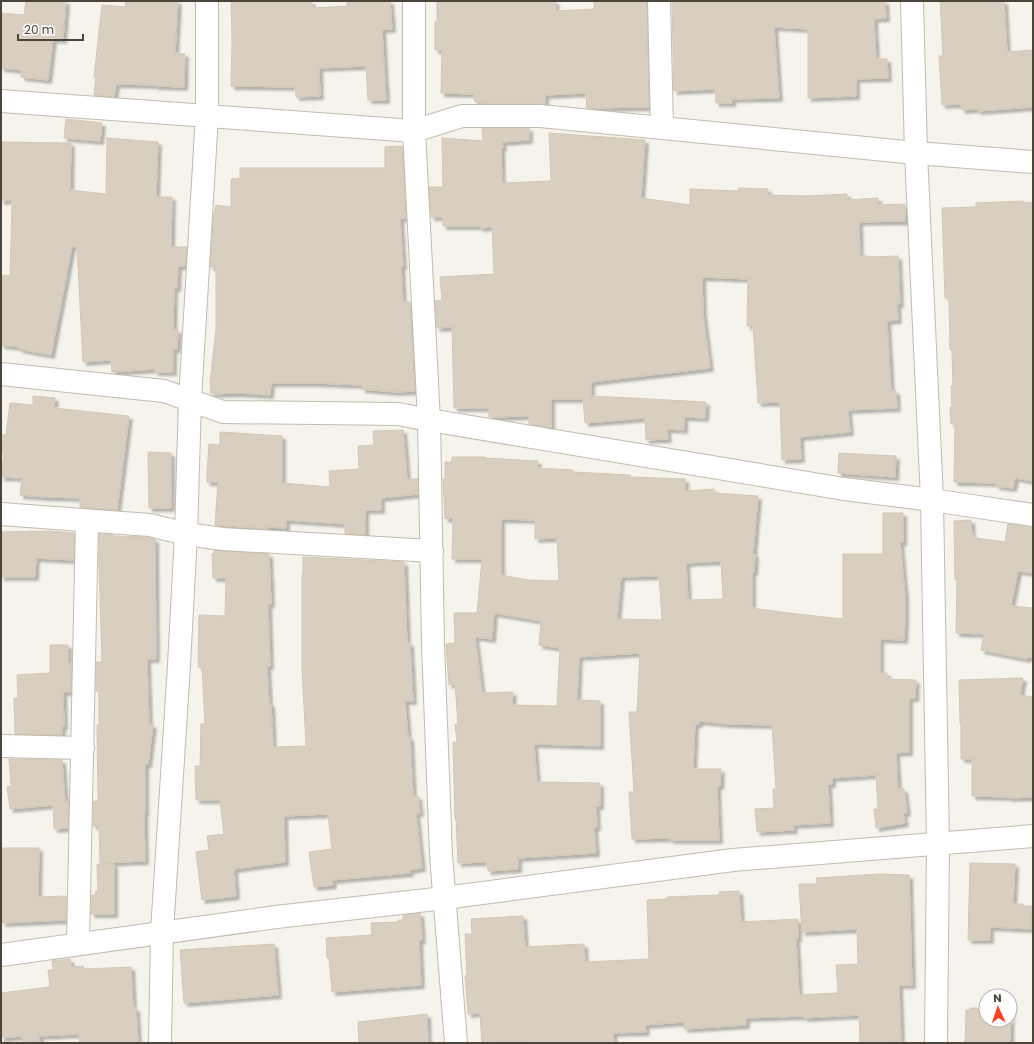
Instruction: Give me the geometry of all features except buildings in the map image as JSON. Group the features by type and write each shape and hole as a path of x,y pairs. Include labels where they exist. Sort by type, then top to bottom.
{"street":[{"path":"160,1043 162,932 179,665 186,534 190,400 207,115 207,1"},
{"path":"414,1 414,132 429,420 433,644 441,855 456,1043"},
{"path":"659,1 662,127"},
{"path":"912,1 916,153 932,500 938,844 936,1043"},
{"path":"1,101 207,115 414,132 462,116 540,116 916,153 1033,162"},
{"path":"1,374 164,391 223,412 398,414 844,489 1033,515"},
{"path":"1,514 87,521 150,524 186,534 223,539 432,551"},
{"path":"78,943 87,521"},
{"path":"1,746 83,748"},
{"path":"1,955 78,943 276,917 445,898 733,860 1033,836"}]}
